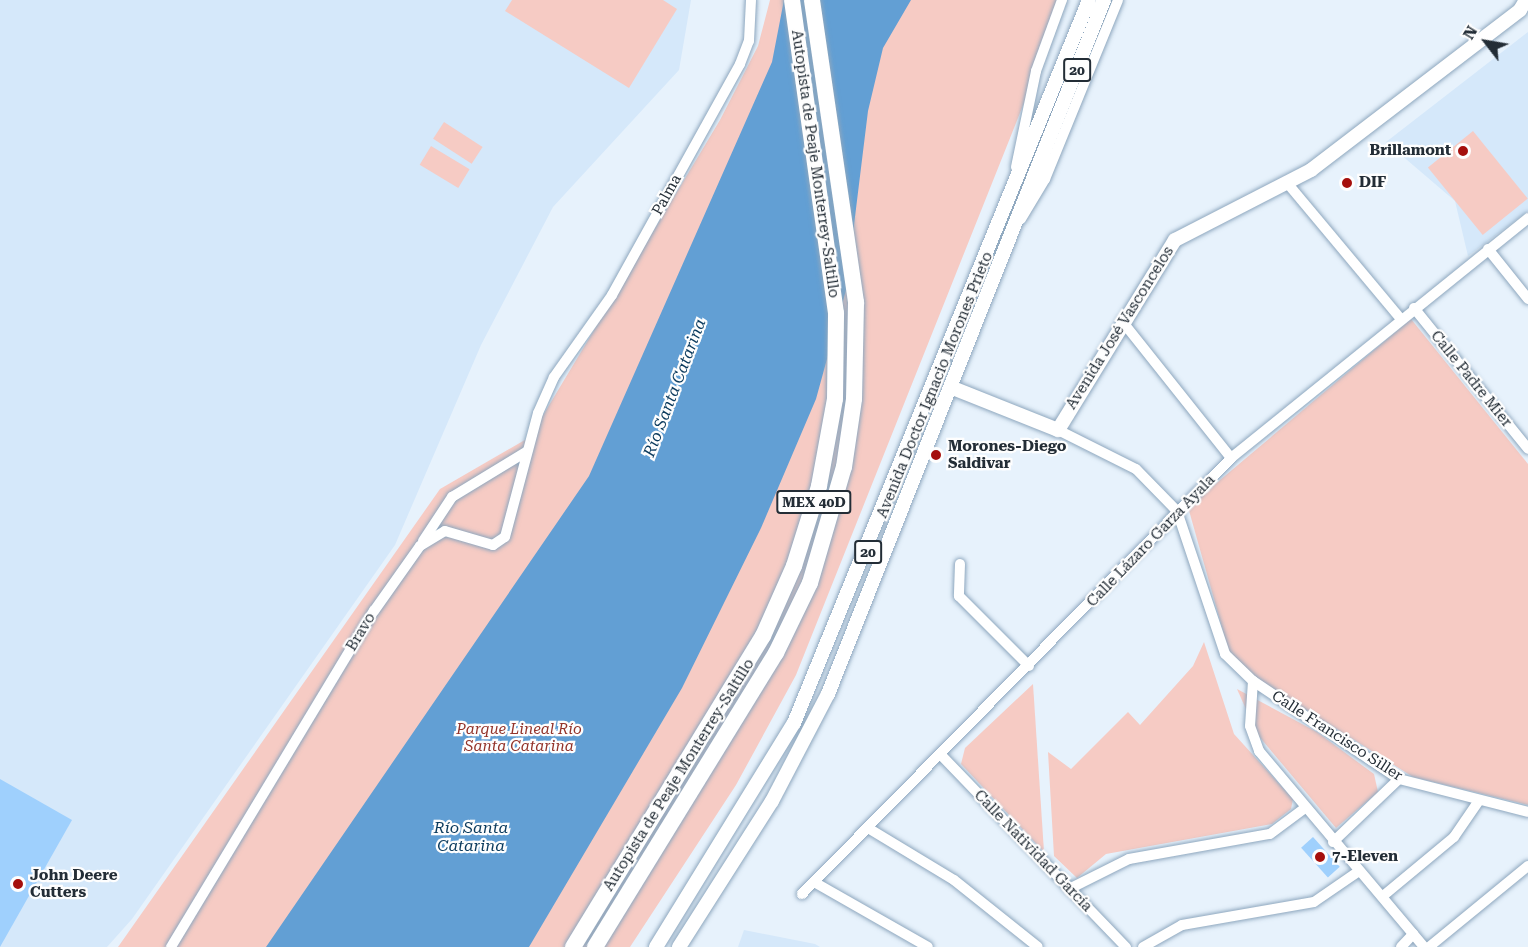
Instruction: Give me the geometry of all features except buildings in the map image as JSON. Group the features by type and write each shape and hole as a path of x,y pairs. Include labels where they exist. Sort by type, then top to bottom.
{"highway":[{"name":"Autopista de Peaje Monterrey-Saltillo","path":"573,947 748,664 794,566 819,486 835,399 836,313 792,0"},
{"name":"Autopista de Peaje Monterrey-Saltillo","path":"595,947 776,653 810,583 844,468 854,399 855,302 812,0"}],"main road":[{"name":"Avenida Doctor Ignacio Morones Prieto","path":"679,947 772,801 828,694 1019,222 1043,138 1089,0"},
{"name":"Avenida Doctor Ignacio Morones Prieto","path":"656,947 794,723 1010,203 1043,138 1104,0"},
{"name":"Avenida José Vasconcelos","path":"1058,430 1122,321 1168,249 1185,232 1288,184 1525,6"},
{"path":"953,388 1058,430"}],"street":[{"name":"Palma","path":"554,377 612,295 740,64 748,41 752,0"},
{"name":"20","path":"1010,203 1036,71 1062,0"},
{"name":"Avenida Doctor Ignacio Morones Prieto","path":"1019,222 1045,179 1118,0"},
{"path":"1288,184 1401,319"},
{"name":"Calle Lázaro Garza Ayala","path":"802,894 1029,666 1177,511 1231,458 1528,218"},
{"path":"1488,249 1528,299"},
{"name":"Calle Padre Mier","path":"1414,308 1528,449"},
{"path":"1122,321 1231,458"},
{"name":"Bravo","path":"171,947 374,611 420,546 445,531 493,545 500,542 508,530 526,452 554,377"},
{"path":"1058,430 1136,469 1177,511"},
{"path":"420,546 452,497 526,452"},
{"name":"Calle Francisco Siller","path":"1177,511 1225,654 1253,681 1399,779 1478,802 1528,812"},
{"path":"960,564 959,596 1029,666"},
{"path":"1253,681 1252,738 1305,808 1383,896 1424,947"},
{"name":"Calle Natividad García","path":"941,755 1051,872 1126,947"},
{"path":"1333,842 1399,779"},
{"path":"1383,896 1454,837 1478,802"},
{"path":"1069,889 1129,859 1270,834 1305,808"},
{"path":"868,828 954,880 1038,947"},
{"path":"1429,947 1528,866"},
{"path":"1143,947 1182,926 1314,902 1359,871"},
{"path":"814,882 928,947"},
{"path":"1401,947 1413,934"}],"shaded area":[{"path":"0,0 691,0 679,70 553,207 481,345 395,545 132,919 107,947 0,947"},
{"name":"Brillamont","path":"1528,32 1528,211 1468,256 1455,201 1386,142"},
{"path":"744,930 815,944 820,947 738,947"}],"green space":[{"path":"512,0 663,0 677,9 629,88 505,11"},
{"name":"Parque Lineal Río Santa Catarina","path":"770,0 1065,0 796,675 736,785 630,947 118,947 440,489 530,437 720,120 758,46"},
{"path":"444,122 483,147 472,164 433,139"},
{"path":"1473,131 1528,199 1483,235 1428,168"},
{"path":"431,146 470,169 458,188 420,165"},
{"path":"1411,319 1528,464 1528,805 1413,777 1232,663 1188,507"},
{"path":"1204,642 1234,734 1293,799 1291,809 1272,824 1106,854 1077,878 1054,856 1048,752 1071,769 1128,712 1140,725 1193,666"},
{"path":"1033,684 1044,852 961,764 965,748"},
{"path":"1237,689 1317,732 1374,774 1378,792 1336,828 1257,734"}],"water":[{"name":"Río Santa Catarina","path":"784,0 911,0 883,48 868,111 846,290 816,399 761,528 682,688 529,947 266,947 589,476 772,62"}],"place":[{"name":"Brillamont","path":"1463,151"},
{"name":"DIF","path":"1347,183"},
{"name":"Morones-Diego Saldivar","path":"936,455"},
{"name":"7-Eleven","path":"1320,857"},
{"name":"John Deere Cutters","path":"18,884"}]}
